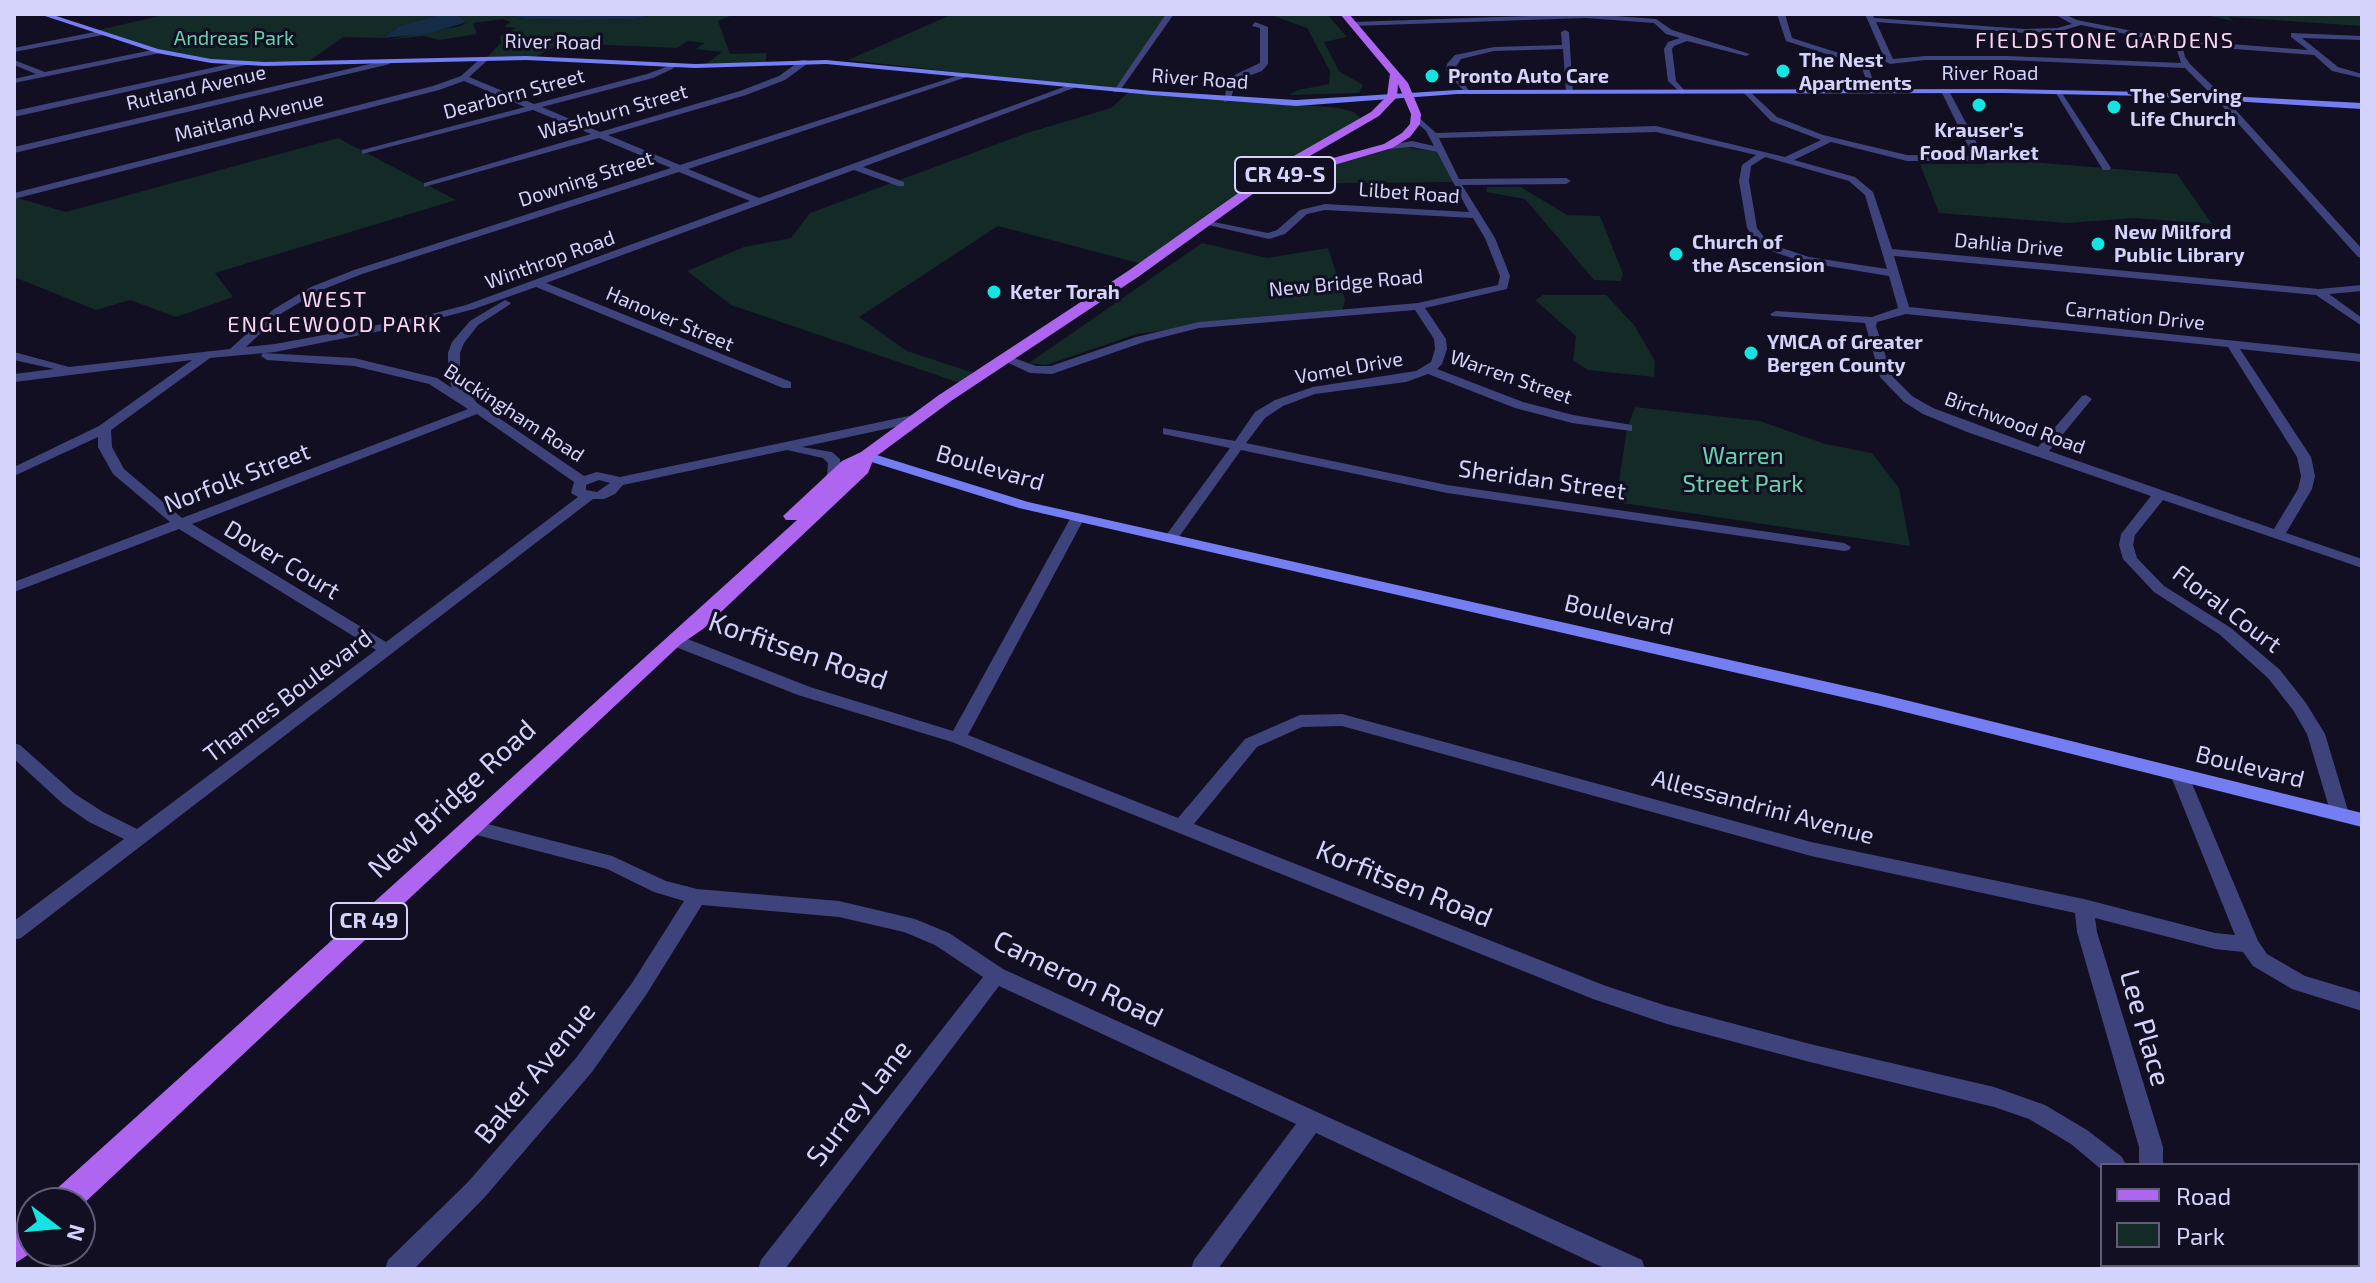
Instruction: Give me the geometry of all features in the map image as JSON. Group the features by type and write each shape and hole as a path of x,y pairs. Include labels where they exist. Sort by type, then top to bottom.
{"main road":[{"name":"River Road","path":"43,14 157,51 243,63 562,59 671,66 804,62 859,64 1266,102 1326,102 1461,92 1945,91 2057,92 2362,106"},
{"name":"New Bridge Road","path":"1344,14 1399,80 1409,95 1416,115"},
{"path":"1399,80 1461,92 1424,100 1410,131 1388,146 1353,156 1330,152 1324,147 1325,142 1375,114 1392,97 1399,80"},
{"path":"1266,102 1352,111 1361,119 1349,130"},
{"name":"CR 49-S","path":"1006,359 1282,167 1325,142"},
{"name":"CR 49-S","path":"1223,210 1286,174 1353,156"},
{"name":"CR 49","path":"918,418 1006,359"},
{"name":"New Bridge Road","path":"674,640 687,622 834,475 867,456 918,418"},
{"name":"New Bridge Road","path":"80,1187 674,640 696,625 862,469 867,456"},
{"name":"Boulevard","path":"867,456 984,494 1078,517 1814,685 2362,820"}],"street":[{"path":"1116,90 1170,14"},
{"path":"1781,14 1789,39 1864,64 1874,91"},
{"path":"2058,14 2077,22 2178,42 2315,53"},
{"path":"1352,24 1586,16 1655,18 1663,29 1688,39 1746,54"},
{"path":"2077,22 2072,27 2037,32 1870,17 1888,61 1995,58 2187,66"},
{"path":"2105,27 2122,20"},
{"path":"1227,100 1231,80 1264,64 1264,27 1255,24"},
{"path":"1565,32 1570,92"},
{"path":"14,50 100,33"},
{"path":"2362,38 2294,35 2335,69 2362,76"},
{"path":"1682,92 1672,81 1668,49 1671,44 1688,39"},
{"path":"2178,42 2181,57 2187,66 2220,98 2362,255"},
{"path":"1461,92 1450,70 1458,57 1494,49 1566,47"},
{"path":"14,81 157,51"},
{"name":"Maitland Avenue","path":"14,196 436,88 464,78 485,59"},
{"path":"14,62 45,75"},
{"name":"Rutland Avenue","path":"14,150 387,62"},
{"name":"Washburn Street","path":"427,185 757,88 788,74 804,62"},
{"path":"14,114 243,63"},
{"name":"Dearborn Street","path":"365,152 650,76 671,66"},
{"name":"Downing Street","path":"233,353 258,327 294,300 358,272 969,75"},
{"path":"464,78 760,202"},
{"name":"Winthrop Road","path":"14,378 306,343 421,320 537,284 1075,86"},
{"path":"1747,91 1774,119 1828,140 1907,158 1976,159 1978,155 1945,91"},
{"path":"2057,92 2106,168"},
{"name":"New Bridge Road","path":"1006,359 1027,369 1052,370 1140,339 1199,325 1418,306 1503,287 1505,276 1477,215 1456,182 1430,130 1416,115"},
{"path":"1432,136 1643,128 1764,154 1852,179 1867,189 1903,310 1872,320 1776,314"},
{"path":"1787,160 1828,140"},
{"path":"1388,146 1412,144 1439,150"},
{"path":"1764,154 1751,161 1745,171 1752,225 1760,239 1778,250 1807,260 1892,273"},
{"path":"855,167 901,184"},
{"path":"1456,182 1566,181"},
{"name":"Lilbet Road","path":"1204,223 1269,236 1281,232 1304,212 1325,207 1477,215"},
{"path":"2340,231 2362,233"},
{"name":"Dahlia Drive","path":"1887,252 2319,292 2362,288"},
{"path":"476,410 458,387 454,376 452,364 458,342 486,314 537,284"},
{"name":"Hanover Street","path":"537,284 787,385"},
{"path":"2319,292 2362,323"},
{"name":"Vomel Drive","path":"1171,538 1235,445 1260,415 1295,396 1330,388 1389,382 1429,370 1436,364 1441,349 1440,339 1418,306"},
{"name":"Carnation Drive","path":"1903,310 2362,358"},
{"name":"Birchwood Road","path":"1872,320 1870,326 1886,377 1908,399 1951,421 2362,564"},
{"path":"258,327 306,343"},
{"path":"2232,345 2304,457 2308,476 2305,489 2278,535"},
{"name":"Buckingham Road","path":"233,353 354,362 433,381 586,489"},
{"path":"14,356 74,369"},
{"path":"14,472 104,429 206,356"},
{"name":"Warren Street","path":"1429,370 1519,405 1572,419 1627,428"},
{"path":"2041,452 2086,399"},
{"name":"Norfolk Street","path":"14,587 476,410"},
{"path":"776,448 918,418"},
{"name":"Dover Court","path":"104,429 105,447 118,471 180,523 388,650"},
{"name":"Sheridan Street","path":"1168,431 1471,493 1844,547"},
{"path":"776,448 827,455 835,462 834,475"},
{"name":"Thames Boulevard","path":"14,932 388,650 586,489 610,491 617,482 776,448"},
{"name":"Floral Court","path":"2160,494 2128,534 2126,545 2130,559 2159,589 2225,631 2274,674 2316,734 2340,814"},
{"path":"958,738 1078,517"},
{"name":"Korfitsen Road","path":"674,640 804,691 958,738 1600,993 1667,1015 1994,1097 2037,1112 2079,1137 2112,1163"},
{"name":"Allessandrini Avenue","path":"1180,828 1251,743 1300,721 1342,720 1811,849 2084,907 2215,941 2249,945"},
{"path":"14,749 69,799 96,817 139,838"},
{"path":"2179,774 2249,945 2260,960 2299,983 2362,1002"},
{"name":"Cameron Road","path":"472,827 612,863 661,887 697,897 839,909 908,925 942,939 996,975 1633,1269"},
{"name":"Baker Avenue","path":"397,1269 476,1190 584,1065 639,989 697,897"},
{"name":"Lee Place","path":"2084,907 2087,932 2151,1147 2151,1163"},
{"name":"Surrey Lane","path":"770,1269 996,975"},
{"path":"1203,1269 1312,1120"}],"green space":[{"name":"Andreas Park","path":"168,14 442,14 399,26 383,38 343,37 305,64 243,63 174,55 94,31"},
{"path":"456,14 583,20 636,19 656,14 735,14 718,21 730,54 766,53 766,63 703,66 722,52 695,49 705,43 688,41 677,48 562,43 533,58 485,59 501,43 500,36 516,28 504,27 510,22 503,19 473,23 477,34 440,40 423,36 386,40 461,26 467,22"},
{"path":"953,14 1170,14 1116,90 848,60"},
{"path":"1327,14 1347,37 1324,42 1339,71 1363,85 1359,93 1289,95 1298,90 1329,84 1330,71 1307,28 1271,15"},
{"path":"2201,14 2362,14 2362,26 2229,17 2233,21"},
{"path":"1130,91 1339,108 1354,112 1361,119 1146,265 998,226 859,317 907,351 980,375 966,385 731,305 687,271 744,247 791,238 810,213 1027,133 1111,108"},
{"path":"338,138 456,200 215,273 233,297 176,317 130,300 96,310 14,277 14,197 66,212"},
{"path":"1390,145 1437,152 1456,182 1265,184 1286,174"},
{"path":"1995,159 2177,174 2212,224 2135,218 2067,223 1939,213 1920,164 1984,164"},
{"path":"1487,187 1521,187 1567,215 1600,216 1623,274 1621,281 1594,280 1525,199 1486,192"},
{"path":"1202,243 1267,258 1328,248 1345,300 1342,312 1137,334 1046,365 1029,363"},
{"path":"1543,295 1606,295 1634,325 1655,361 1654,377 1588,370 1573,360 1576,336 1535,300"},
{"name":"Warren Street Park","path":"1635,407 1760,421 1825,444 1872,453 1899,488 1910,546 1616,502 1627,428"}],"water":[{"path":"442,14 456,14 467,22 427,34 383,38 399,26"},
{"path":"505,14 656,14 636,19 583,20 525,19"}],"place":[{"name":"The Nest Apartments","path":"1783,71"},
{"name":"Pronto Auto Care","path":"1432,76"},
{"name":"Krauser's Food Market","path":"1979,105"},
{"name":"The Serving Life Church","path":"2114,107"},
{"name":"New Milford Public Library","path":"2098,244"},
{"name":"Church of the Ascension","path":"1676,254"},
{"name":"Keter Torah","path":"994,292"},
{"name":"YMCA of Greater Bergen County","path":"1751,353"}],"district":[{"name":"FIELDSTONE GARDENS","path":"2105,41"},
{"name":"WEST ENGLEWOOD PARK","path":"335,312"}]}
